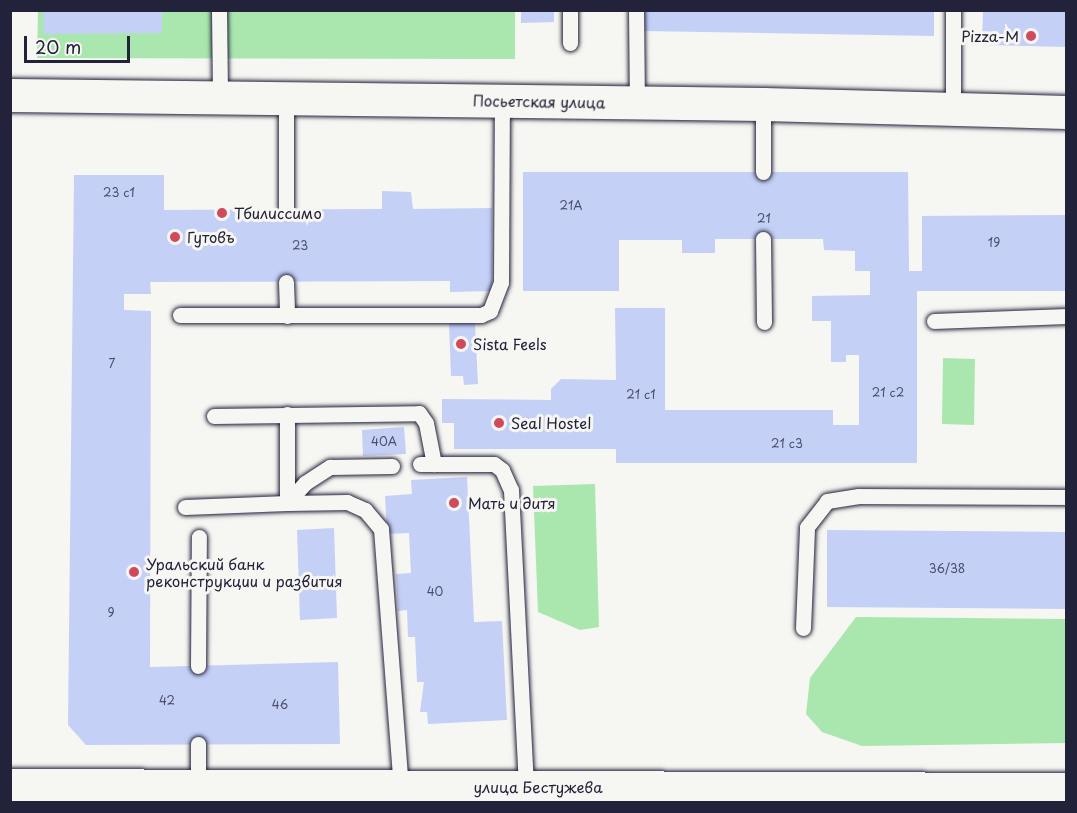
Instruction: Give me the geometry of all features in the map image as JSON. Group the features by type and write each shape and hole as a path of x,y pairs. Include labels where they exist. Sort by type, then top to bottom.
{"main road":[{"name":"Посьетская улица","path":"10,95 763,104 1066,112"},
{"name":"улица Бестужева","path":"10,785 198,785 401,794 526,786 589,795 870,795 1066,789"}],"lane":[{"path":"219,10 220,98"},
{"path":"570,10 570,43"},
{"path":"636,10 637,102"},
{"path":"953,10 953,108"},
{"path":"286,98 286,209"},
{"path":"180,315 287,316 490,311 501,282 502,101"},
{"path":"763,104 763,172"},
{"path":"763,239 764,322"},
{"path":"286,282 287,316"},
{"path":"934,321 1066,316"},
{"path":"214,416 419,413 426,423 427,464 494,464 502,470 511,490 526,786"},
{"path":"287,414 287,503"},
{"path":"287,503 305,483 330,467 392,466"},
{"path":"803,628 807,527 827,501 859,496 1066,497"},
{"path":"185,507 347,502 365,510 381,529 401,794"},
{"path":"198,666 199,537"},
{"path":"198,744 198,785"}],"green space":[{"path":"38,11 515,11 515,59 37,58"},
{"path":"943,358 975,359 974,425 942,424"},
{"path":"595,484 599,627 580,630 538,612 533,486"},
{"path":"856,617 1066,619 1066,743 862,746 822,732 806,714 810,678"}],"building":[{"path":"43,10 162,10 162,33 44,34"},
{"path":"521,10 554,10 554,22 521,23"},
{"path":"643,10 934,10 934,36 643,31"},
{"path":"983,10 1066,10 1066,47 982,45"},
{"path":"523,172 908,172 909,271 922,271 922,216 1066,215 1066,291 917,291 917,463 616,463 616,449 454,449 454,423 442,423 442,399 551,400 551,389 561,379 616,380 615,308 665,308 665,410 833,410 833,425 859,425 859,355 846,355 846,362 831,362 831,321 812,321 812,296 870,295 870,271 855,271 855,251 824,250 823,239 715,239 715,253 682,253 682,240 619,240 619,291 523,291"},
{"path":"74,175 164,175 164,210 382,209 382,191 411,192 413,209 492,208 492,291 450,292 450,281 150,282 151,294 124,294 124,310 151,311 150,667 338,662 340,744 86,745 68,725"},
{"path":"475,322 478,384 464,385 463,376 451,376 449,323"},
{"path":"404,427 406,454 363,456 362,430"},
{"path":"467,477 474,622 502,621 507,720 428,724 427,712 420,712 424,682 417,682 415,637 408,637 407,610 398,611 396,574 411,573 409,533 387,534 385,496 412,494 411,480"},
{"path":"334,528 337,618 300,620 297,530"},
{"path":"827,530 1066,532 1066,609 827,607"}],"place":[{"name":"Pizza-M","path":"1031,36"},
{"name":"Тбилиссимо","path":"222,213"},
{"name":"Гутовъ","path":"175,237"},
{"name":"Sista Feels","path":"461,344"},
{"name":"Seal Hostel","path":"499,423"},
{"name":"Мать и дитя","path":"454,503"},
{"name":"Уральский банк реконструкции и развития","path":"134,572"}]}
